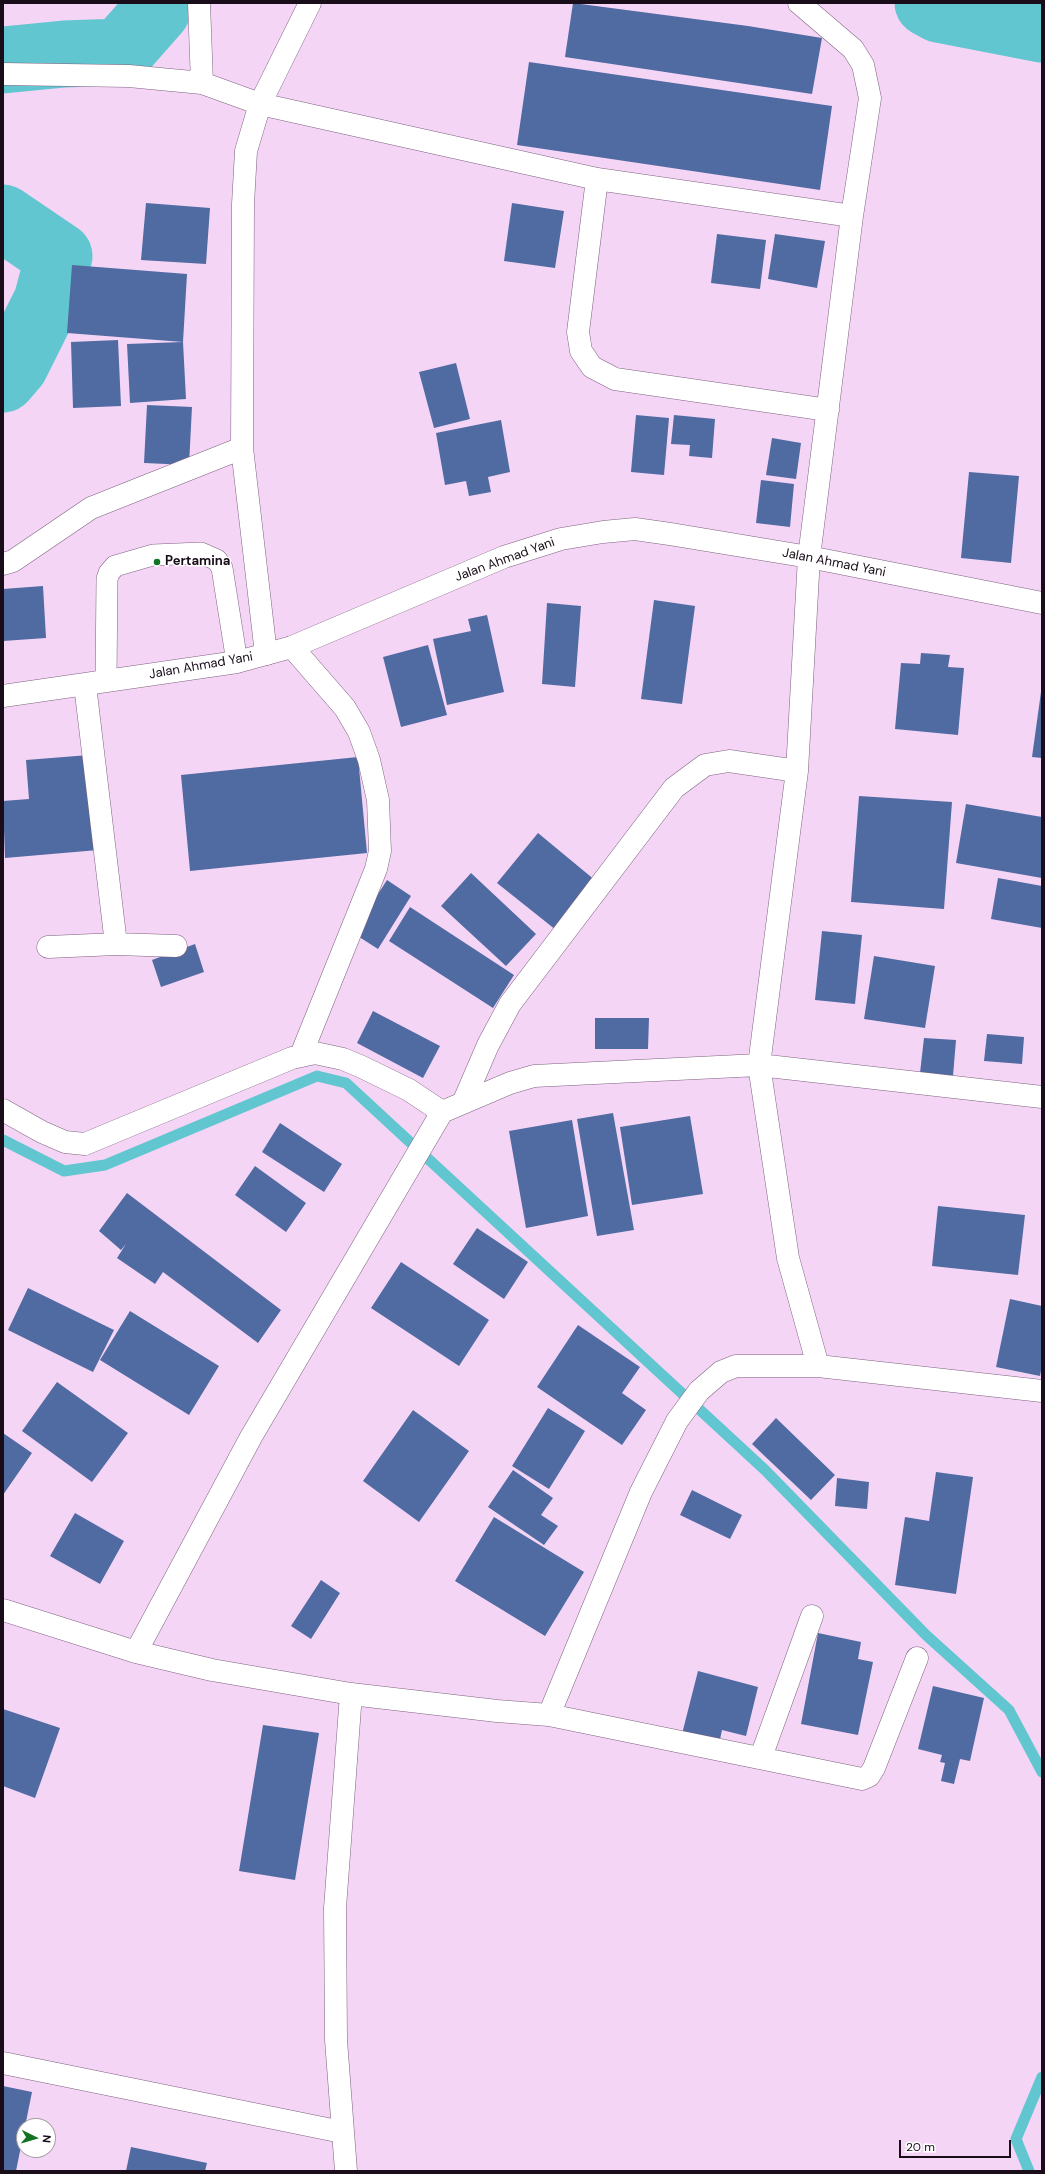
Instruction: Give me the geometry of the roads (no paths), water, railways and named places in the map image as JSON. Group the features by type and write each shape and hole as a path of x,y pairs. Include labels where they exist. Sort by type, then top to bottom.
{"street":[{"path":"199,3 202,83"},
{"path":"266,654 242,448 243,204 246,152 260,104 310,3"},
{"path":"799,3 852,49 863,65 870,98 852,216 809,558 798,771 759,1065 788,1258 818,1366"},
{"path":"3,74 129,76 202,83 260,104 597,179 852,216"},
{"path":"597,179 578,332 581,351 592,367 615,379 828,410"},
{"path":"3,564 13,561 91,508 242,448"},
{"name":"Jalan Ahmad Yani","path":"3,696 237,662 292,647 504,557 561,539 635,529 809,558 1042,603"},
{"path":"292,647 345,708 359,732 369,760 378,800 380,851 376,869 301,1055"},
{"path":"85,685 116,944"},
{"path":"463,1103 488,1045 510,1004 674,788 705,764 729,761 798,771"},
{"path":"48,947 116,944 176,946"},
{"path":"3,1110 42,1132 65,1142 85,1144 301,1055 315,1053 343,1059 409,1090 438,1121"},
{"path":"136,1652 251,1437 408,1169 438,1121 463,1103 510,1083 534,1076 759,1065 1042,1097"},
{"path":"549,1715 641,1492 677,1421 698,1391 721,1372 736,1366 818,1366 1042,1391"},
{"path":"3,1611 136,1652 212,1670 352,1694 497,1711 549,1715 761,1757 857,1778 869,1776 874,1768 917,1658"},
{"path":"761,1757 812,1616"},
{"path":"346,2171 336,2040 335,1908 352,1694"},
{"path":"3,2063 342,2132"}],"lane":[{"path":"106,681 107,579 109,573 115,566 153,555 201,552 217,560 222,568 237,662"}],"waterway":[{"path":"3,60 64,54 120,52 157,10 152,3"},
{"path":"928,3 939,9 1042,29"},
{"path":"3,218 59,256 47,301 15,365 3,379"},
{"path":"3,1140 64,1171 105,1165 317,1076 346,1083 765,1470 926,1635 1009,1710 1042,1772"},
{"path":"1029,2171 1016,2139 1042,2077"}],"place":[{"name":"Pertamina","path":"157,562"}]}
